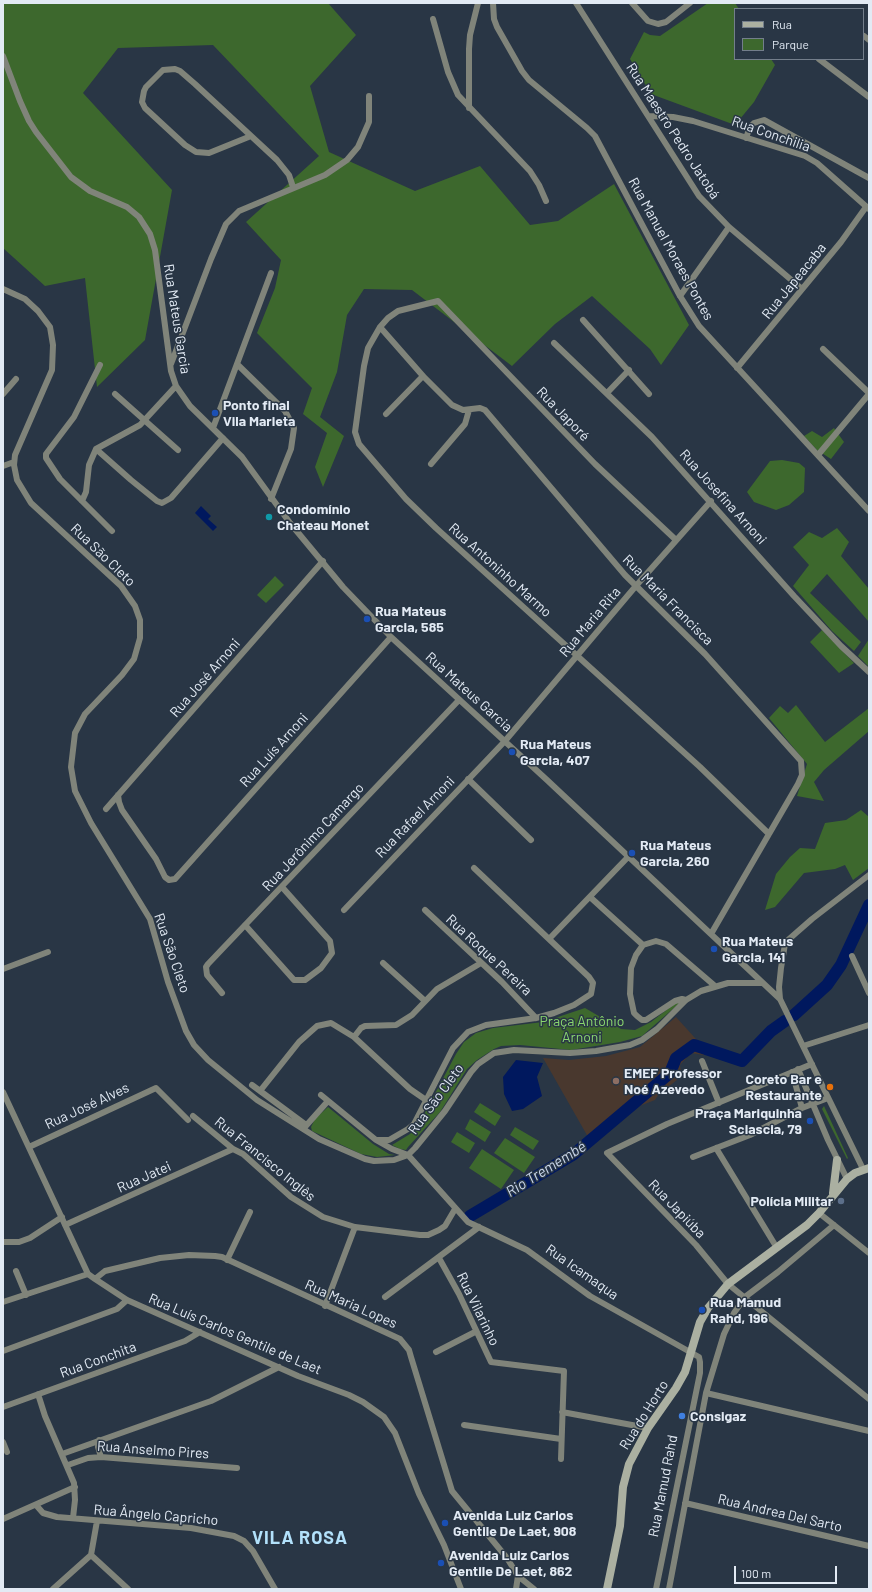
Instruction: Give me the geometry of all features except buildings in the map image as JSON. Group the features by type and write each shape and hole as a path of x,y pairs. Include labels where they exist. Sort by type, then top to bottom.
{"main road":[{"path":"833,1196 837,1160"},
{"path":"691,1351 706,1311 728,1284 777,1248 819,1213 847,1179 866,1169"},
{"name":"Rua do Horto","path":"607,1589 620,1526 621,1498 625,1478 636,1450 648,1428 676,1388 690,1362 691,1351"}],"street":[{"path":"469,108 470,35 478,3"},
{"name":"Rua Manuel Moraes Pontes","path":"493,3 494,19 522,72 529,80 595,136 680,296 699,326 869,511"},
{"name":"Rua Maestro Pedro Jatobá","path":"576,3 699,196 729,227 802,289"},
{"path":"632,3 648,21 658,24 666,22 690,3"},
{"path":"433,19 442,55 454,87 469,108 530,171 539,185 546,201"},
{"name":"Rua Mateus Garcia","path":"3,56 29,121 71,177 90,191 127,207 139,217 150,234 155,250 170,365 176,386 190,406 242,457 271,499 343,587 391,637 629,856 780,1000 804,1046 828,1098 866,1169"},
{"path":"820,60 869,97"},
{"path":"251,136 209,153 196,152 186,145 145,108 142,102 144,91 146,87 163,70 175,69 180,71 251,136 286,170 293,187"},
{"path":"170,365 226,224 240,211 336,169 347,160 358,148 369,122 369,96"},
{"name":"Rua Conchilia","path":"649,116 673,117 693,121 805,156 817,164 868,208"},
{"path":"746,138 750,127 754,123 764,120 869,178"},
{"name":"Rua Japeacaba","path":"737,368 868,208"},
{"path":"680,296 729,227"},
{"path":"212,428 272,273"},
{"path":"3,289 25,299 43,318 50,327 54,354 52,370 14,462 3,466"},
{"name":"Rua Antoninho Marmo","path":"438,301 398,311 388,318 380,327 368,348 364,366 355,432 357,441 384,475 416,509 700,767 769,834"},
{"name":"Rua Japoré","path":"438,301 595,464 676,540"},
{"path":"584,320 649,394"},
{"name":"Rua Maria Francisca","path":"380,327 423,376 452,405 463,410 480,408 485,410 635,587 705,654 801,761 802,775 798,784 711,934"},
{"name":"Rua Josefina Arnoni","path":"554,342 652,437 711,501 794,596 841,646 869,672"},
{"path":"818,455 869,393 823,349"},
{"path":"236,364 285,411 294,428 291,449 271,499"},
{"path":"100,365 74,417 46,456 47,461 60,479 112,531"},
{"path":"607,393 629,370"},
{"path":"386,414 423,376"},
{"path":"3,394 16,379"},
{"path":"82,501 86,492 88,465 96,449 146,421 176,386"},
{"path":"115,394 178,450"},
{"path":"431,464 465,424 469,410"},
{"path":"96,449 131,480 157,501 162,503 171,498 222,438"},
{"name":"Rua São Cleto","path":"14,462 17,480 31,503 116,580 133,602 140,620 140,638 134,659 122,675 85,714 75,733 71,768 75,791 93,825 150,919 168,982 186,1031 194,1045 208,1060 238,1086 342,1150 365,1159 385,1161 408,1155 428,1134 445,1112 471,1072 478,1064 494,1053 514,1050 570,1053 596,1051 630,1045 642,1040 657,1029 686,1000 715,986 728,983 762,983"},
{"name":"Rua Maria Rita","path":"505,741 635,587 711,501"},
{"name":"Rua José Arnoni","path":"106,809 323,561"},
{"name":"Rua Luís Arnoni","path":"118,795 118,802 122,810 156,859 165,877 169,880 175,879 391,637"},
{"name":"Rua Jerônimo Camargo","path":"222,993 207,975 206,967 459,700"},
{"name":"Rua Rafael Arnoni","path":"344,910 505,741"},
{"path":"468,779 531,840"},
{"path":"550,938 629,856"},
{"path":"376,1140 389,1140 408,1129 420,1116 426,1100 453,1048 468,1032 486,1025 536,1018 574,1005 587,998 593,989 593,983 589,976 474,868"},
{"path":"780,1000 779,987 785,944 812,919 869,875"},
{"path":"245,925 294,980 305,980 321,968 332,953 330,941 282,887"},
{"path":"590,897 643,945"},
{"name":"Rua Roque Pereira","path":"425,910 524,1003 536,1018"},
{"path":"686,1000 675,1001 646,1020 642,1020 634,1013 630,994 631,968 636,955 643,945 656,941 666,944 715,986"},
{"path":"3,969 48,952"},
{"path":"852,956 869,993"},
{"path":"383,963 425,1001"},
{"path":"354,1037 361,1028 365,1026 396,1025 412,1014 444,984 481,963"},
{"path":"260,1091 299,1042 317,1026 331,1023 354,1037 410,1089 426,1100"},
{"path":"804,1046 869,1025"},
{"path":"702,1061 719,1103 812,1064"},
{"path":"795,1071 813,1105 847,1179"},
{"path":"795,1071 802,1108"},
{"name":"Rua São Cleto","path":"252,1085 305,1127"},
{"name":"Rua Francisco Inglês","path":"156,1088 190,1118 233,1149 243,1154 272,1182 304,1207 317,1214 354,1227 392,1232 428,1234 445,1226 455,1209"},
{"name":"Rua José Alves","path":"29,1147 156,1088"},
{"name":"Rua Luís Carlos Gentile de Laet","path":"3,1092 88,1274 127,1300 363,1402 380,1414 391,1425 419,1494 444,1545 461,1589"},
{"path":"321,1095 376,1140 392,1150 408,1155"},
{"path":"693,1157 750,1135 802,1108 828,1098"},
{"path":"305,1127 328,1101"},
{"name":"Rua Japiúba","path":"719,1103 668,1124 607,1152 696,1245 728,1284"},
{"path":"716,1148 777,1248"},
{"name":"Rua Jatei","path":"65,1225 233,1149"},
{"name":"Rua Icamaqua","path":"408,1155 468,1222 527,1250 590,1296 691,1351"},
{"path":"228,1260 250,1212"},
{"path":"819,1213 869,1253"},
{"path":"3,1242 19,1242 30,1238 62,1217"},
{"name":"Rua Mamud Rahd","path":"670,1589 706,1393 724,1334 734,1313 745,1297 778,1272 834,1225"},
{"path":"325,1306 354,1227"},
{"path":"385,1296 439,1258 479,1227"},
{"name":"Rua Maria Lopes","path":"95,1279 105,1271 172,1256 209,1254 228,1260 325,1306 395,1336 409,1350 452,1491 504,1553 518,1576 534,1589"},
{"name":"Rua Vilarinho","path":"439,1258 459,1294 475,1332 490,1361 493,1363 564,1371 562,1412"},
{"path":"16,1271 26,1295"},
{"path":"3,1302 88,1274"},
{"path":"728,1284 869,1399"},
{"path":"3,1351 117,1309 127,1300"},
{"name":"Rua Conchita","path":"3,1407 185,1341 200,1332"},
{"path":"436,1352 475,1332"},
{"name":"Rua Mamud Rahd","path":"656,1589 700,1373 699,1357 691,1351"},
{"path":"62,1454 211,1401 279,1367"},
{"path":"706,1393 869,1431"},
{"path":"38,1394 45,1416 68,1465 75,1487 73,1518"},
{"path":"561,1459 562,1412 648,1428"},
{"path":"464,1425 561,1439"},
{"path":"99,1440 98,1447 101,1457"},
{"path":"3,1442 7,1452"},
{"name":"Rua Anselmo Pires","path":"68,1465 88,1458 101,1457 237,1468"},
{"path":"3,1519 75,1487"},
{"name":"Rua Andrea Del Sarto","path":"685,1503 869,1546"},
{"name":"Rua Ângelo Capricho","path":"36,1505 46,1515 97,1521 192,1528 234,1536 244,1541 253,1552 275,1589"},
{"path":"52,1589 91,1554 97,1521"},
{"path":"91,1554 128,1589"},
{"path":"516,1589 518,1576"}],"shaded area":[{"path":"201,506 211,516 208,519 217,527 213,531 195,513"},
{"name":"EMEF Professor Noé Azevedo","path":"676,1017 705,1049 704,1055 691,1053 680,1065 681,1072 677,1080 659,1094 655,1100 637,1107 610,1126 592,1144 543,1058 569,1060 606,1056 640,1047"},
{"path":"516,1060 543,1063 537,1077 542,1096 523,1109 512,1111 504,1094 503,1077"}],"green space":[{"path":"3,3 328,3 356,35 310,86 329,152 415,191 480,166 530,225 558,221 614,184 689,325 661,365 650,349 592,296 555,324 512,366 412,290 364,289 347,315 337,372 320,417 344,436 323,487 315,467 327,433 303,414 312,388 257,333 275,288 281,260 246,222 319,156 213,45 118,48 83,93 172,190 145,340 97,387 85,278 45,286 3,248"},
{"path":"708,3 735,3 738,8 734,8 734,60 772,60 775,65 754,102 735,125 651,94 630,59 644,32 650,35 660,36"},
{"path":"834,428 844,442 831,459 817,450 804,436 812,431 822,437"},
{"path":"782,460 799,463 805,468 804,492 789,505 776,510 754,502 747,492 770,461"},
{"path":"837,528 849,542 841,556 869,589 869,622 827,574 810,593 861,642 854,651 832,631 793,586 809,565 793,547 809,532 822,538"},
{"path":"275,576 284,585 266,603 257,595"},
{"path":"822,630 854,663 839,673 810,642"},
{"path":"869,639 869,667 858,656"},
{"path":"796,705 825,742 869,708 869,731 824,770 814,782 824,801 797,796 807,764 769,718 780,706 788,713"},
{"path":"861,810 869,817 869,868 853,880 845,865 835,869 804,873 775,907 765,910 776,874 790,857 800,848 815,849 825,823 846,820"},
{"name":"Praça Antônio Arnoni","path":"678,1001 682,1001 642,1036 620,1042 571,1050 520,1045 501,1046 494,1049 477,1060 467,1069 440,1112 406,1150 392,1145 410,1134 419,1124 456,1054 464,1042 476,1033 493,1028 543,1022 585,1008 621,1029 635,1030 651,1022"},
{"path":"480,1103 501,1116 495,1126 474,1112"},
{"path":"824,1106 848,1158 847,1159 822,1109"},
{"path":"328,1107 373,1144 389,1154 395,1155 377,1157 361,1154 312,1131 311,1127 315,1119"},
{"path":"470,1119 491,1132 485,1142 465,1129"},
{"path":"515,1127 539,1141 533,1150 510,1135"},
{"path":"457,1132 475,1143 469,1153 451,1142"},
{"path":"505,1138 535,1157 524,1173 494,1153"},
{"path":"482,1149 514,1170 501,1189 469,1168"}],"waterway":[{"name":"Rio Tremembé","path":"794,1015 827,985 841,965 869,905"},
{"name":"Rio Tremembé","path":"470,1216 574,1154 670,1073 676,1058 694,1045 742,1061 771,1031 785,1021"}],"place":[{"name":"Ponto final Vila Marieta","path":"215,413"},
{"name":"Condomínio Chateau Monet","path":"269,517"},
{"name":"Rua Mateus Garcia, 585","path":"367,619"},
{"name":"Rua Mateus Garcia, 407","path":"512,752"},
{"name":"Rua Mateus Garcia, 260","path":"632,853"},
{"name":"Rua Mateus Garcia, 141","path":"714,949"},
{"name":"EMEF Professor Noé Azevedo","path":"616,1081"},
{"name":"Coreto Bar e Restaurante","path":"830,1087"},
{"name":"Praça Mariquinha Sciascia, 79","path":"810,1121"},
{"name":"Polícia Militar","path":"841,1201"},
{"name":"Rua Mamud Rahd, 196","path":"702,1310"},
{"name":"Consigaz","path":"682,1416"},
{"name":"Avenida Luiz Carlos Gentile De Laet, 908","path":"445,1523"},
{"name":"Avenida Luiz Carlos Gentile De Laet, 862","path":"441,1563"}],"district":[{"name":"VILA ROSA","path":"300,1538"}]}
